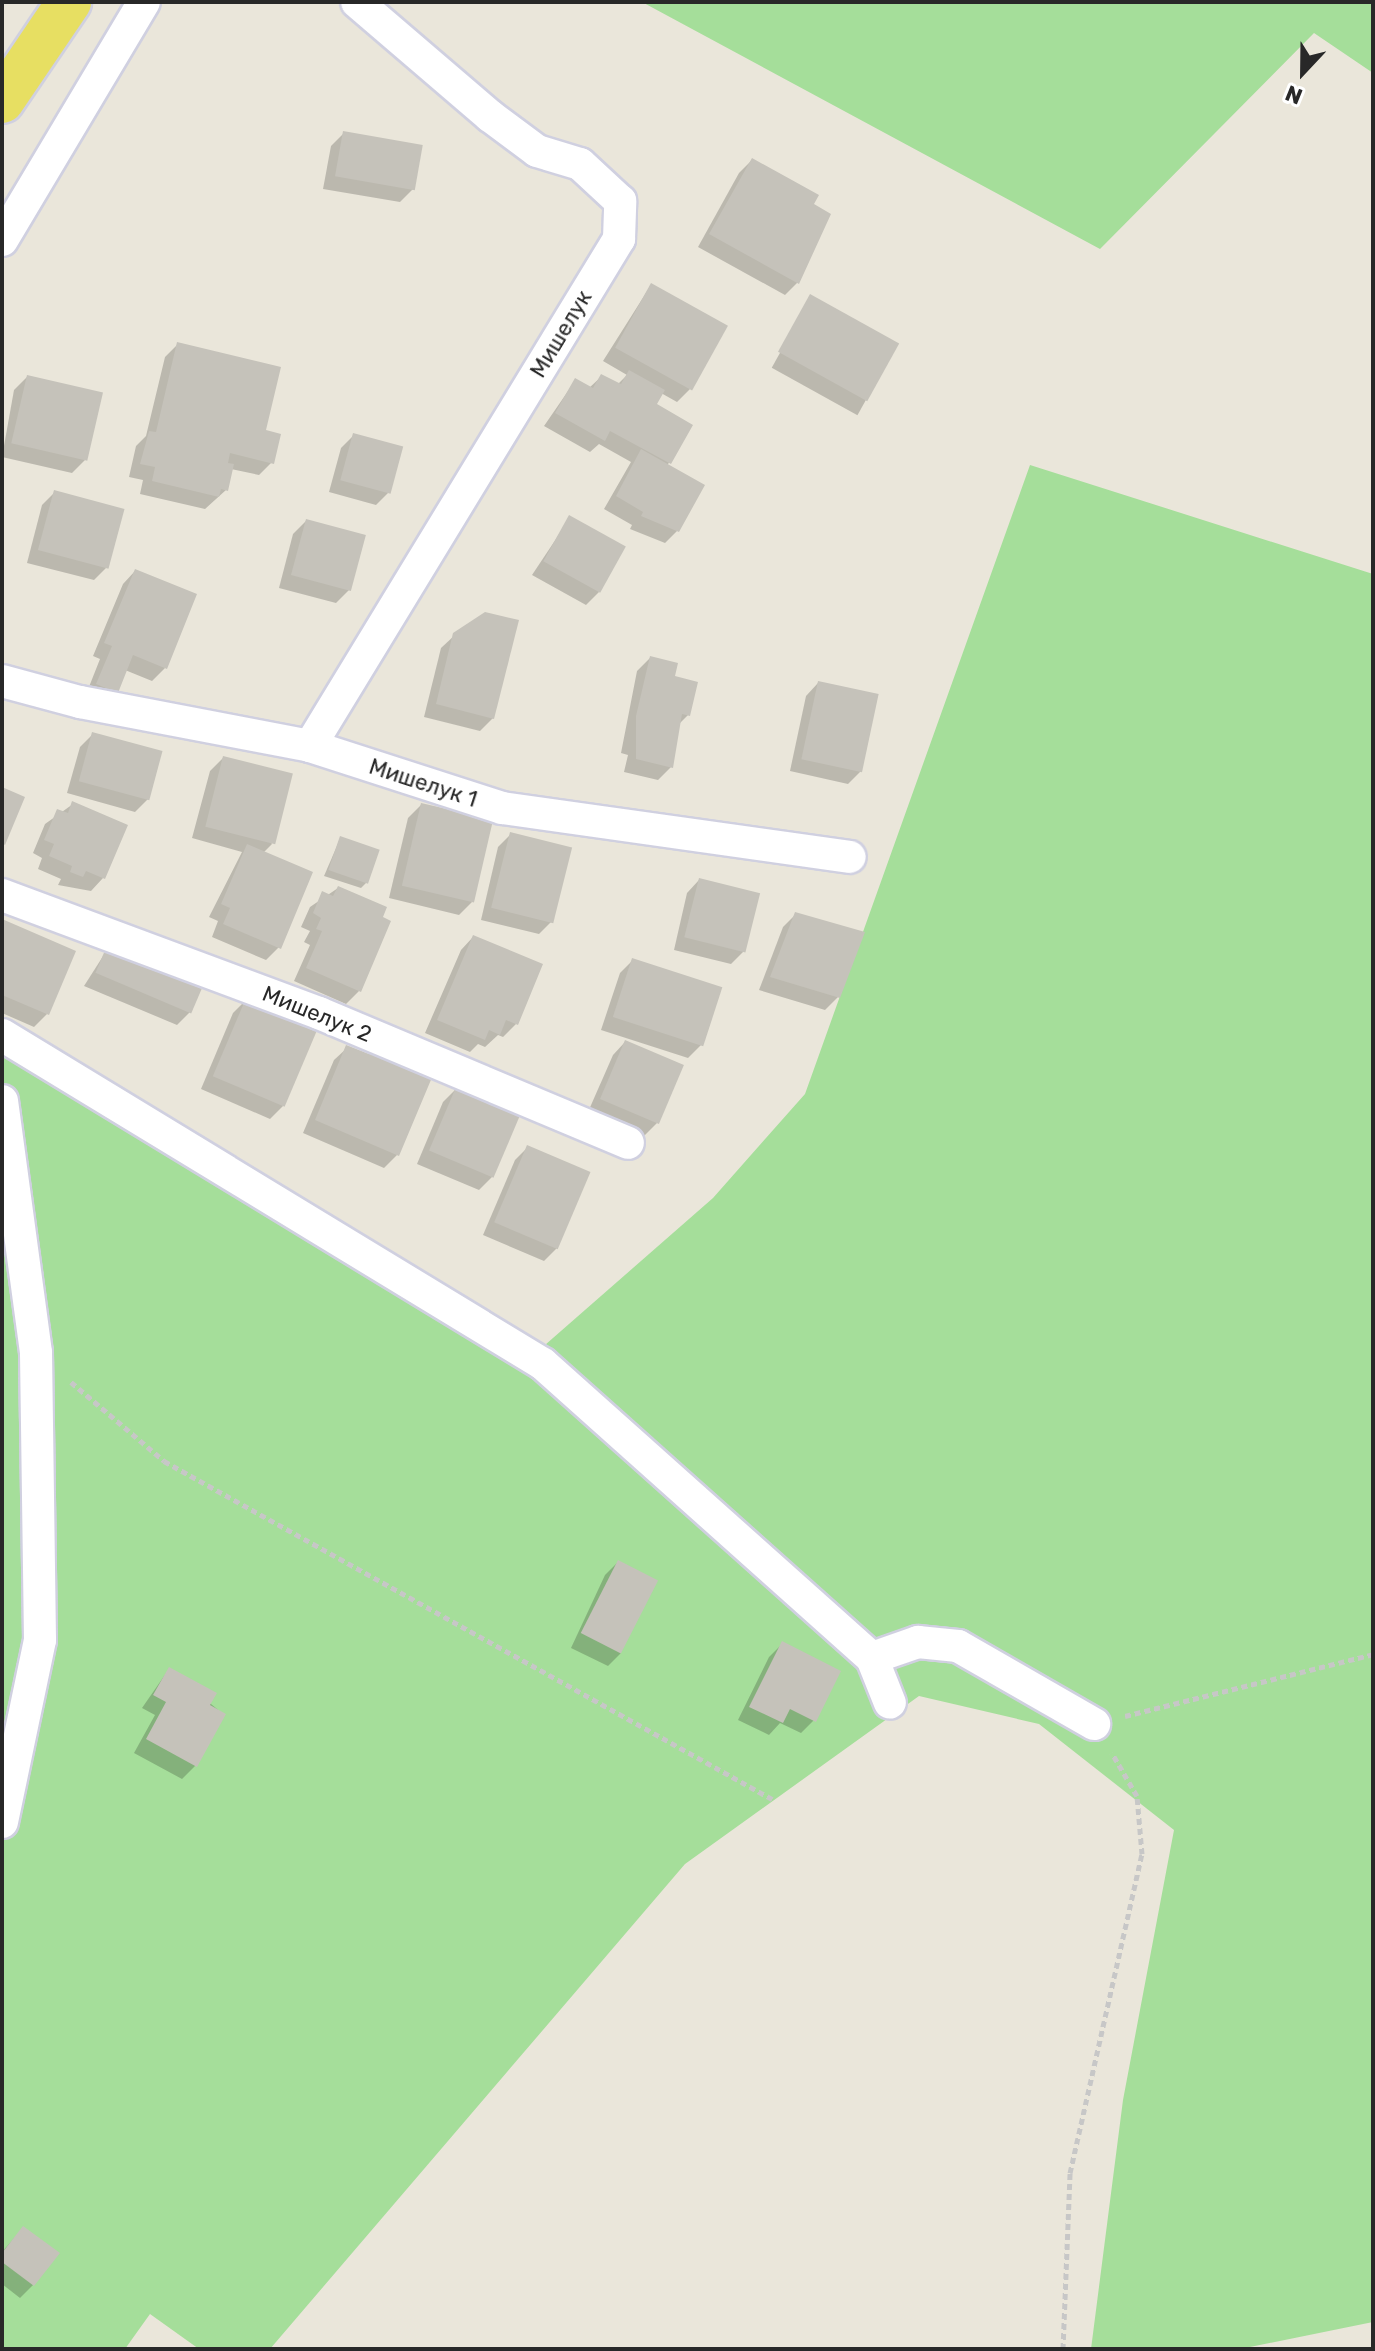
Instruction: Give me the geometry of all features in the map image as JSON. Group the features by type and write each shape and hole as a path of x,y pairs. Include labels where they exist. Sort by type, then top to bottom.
{"main road":[{"path":"2,101 69,2"}],"street":[{"path":"2,240 144,2"},
{"name":"Мишелук","path":"310,746 619,239 620,201 580,164 537,151 490,116 357,2"},
{"name":"Мишелук 1","path":"2,681 80,702 310,746 502,808 850,857"},
{"name":"Мишелук 2","path":"2,895 319,1013 628,1143"},
{"path":"2,1035 543,1364 872,1658 890,1703"},
{"path":"2,1101 36,1353 40,1640 2,1822"},
{"path":"872,1658 918,1642 958,1646 1094,1724"}],"path":[{"path":"36,1353 164,1461 772,1799"},
{"path":"1063,2349 1070,2173 1142,1854 1137,1796 1094,1724 1373,1654"}],"green space":[{"path":"642,2 1373,2 1373,73 1314,33 1100,249"},
{"path":"1030,465 1373,574 1373,2322 1240,2349 1091,2349 1123,2100 1174,1830 1039,1724 919,1696 685,1864 270,2349 199,2349 150,2314 125,2349 2,2349 2,1033 529,1359 713,1198 805,1094"}],"building":[{"path":"343,131 423,145 415,190 335,176"},
{"path":"752,158 819,195 814,204 831,214 799,284 709,234"},
{"path":"651,283 728,326 692,390 615,348"},
{"path":"810,294 899,343 867,401 778,352"},
{"path":"177,342 281,367 266,430 281,434 274,464 230,453 228,463 234,464 228,491 221,489 219,497 152,481 155,467 140,464 149,431 156,432"},
{"path":"629,370 665,390 657,404 693,425 671,464 610,431 605,441 555,413 575,378 593,388 601,374 621,384"},
{"path":"27,375 103,393 87,461 11,443"},
{"path":"353,433 403,446 391,494 340,480"},
{"path":"641,449 705,485 679,532 641,516 643,512 616,496"},
{"path":"54,490 125,509 108,569 38,550"},
{"path":"569,515 626,547 600,593 543,561"},
{"path":"306,519 366,535 351,591 291,575"},
{"path":"135,569 197,594 167,669 133,655 118,693 96,684 112,646 104,643"},
{"path":"485,612 519,620 494,719 436,704 453,633"},
{"path":"650,656 678,663 675,676 698,682 690,716 682,714 673,768 636,759 636,716"},
{"path":"818,681 879,694 862,772 801,759"},
{"path":"92,732 163,751 149,800 79,781"},
{"path":"223,756 293,773 275,844 205,827"},
{"path":"2,787 25,797 5,845 2,843"},
{"path":"72,801 128,825 105,879 86,871 83,877 70,872 72,866 49,856 54,844 44,840 57,809 68,813"},
{"path":"421,803 493,820 474,902 402,886"},
{"path":"510,832 572,847 553,923 491,908"},
{"path":"340,836 380,850 368,884 328,870"},
{"path":"247,844 313,872 281,949 223,924 230,908 221,904"},
{"path":"699,878 760,893 745,952 684,937"},
{"path":"338,886 387,907 383,917 391,921 361,992 306,968 322,931 316,929 321,918 313,913 322,891 333,896"},
{"path":"795,912 865,932 840,998 770,977"},
{"path":"2,919 76,951 49,1015 2,995"},
{"path":"473,935 543,964 518,1025 506,1020 500,1035 489,1030 485,1040 437,1020"},
{"path":"106,948 202,989 191,1013 95,973"},
{"path":"632,958 722,987 703,1046 613,1017"},
{"path":"246,998 318,1028 285,1107 213,1076"},
{"path":"625,1040 684,1065 659,1124 600,1099"},
{"path":"346,1045 369,1054 372,1049 433,1075 399,1156 315,1120"},
{"path":"456,1087 520,1114 493,1178 429,1151"},
{"path":"527,1145 591,1172 558,1249 494,1222"},
{"path":"618,1560 658,1580 621,1653 581,1633"},
{"path":"782,1641 841,1671 816,1722 790,1709 783,1723 749,1707"},
{"path":"169,1667 217,1693 210,1705 226,1714 197,1767 146,1739 166,1702 153,1695"},
{"path":"23,2226 60,2253 34,2286 2,2262 2,2253"}]}
